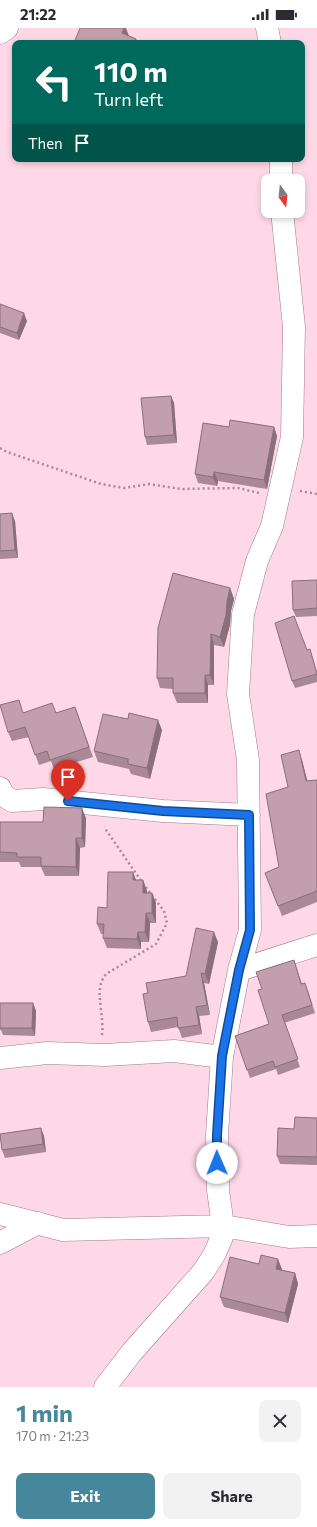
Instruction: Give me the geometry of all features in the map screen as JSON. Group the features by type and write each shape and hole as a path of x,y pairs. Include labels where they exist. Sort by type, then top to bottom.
{"street":[{"path":"0,34 7,28"},
{"path":"267,28 269,40"},
{"path":"281,162 282,174"},
{"path":"105,1387 132,1352 202,1272 214,1255 222,1237 223,1226 218,1190 217,1135 222,1056 239,970 250,930 248,760 238,694 243,614 257,561 272,526 292,437 294,327 283,218"},
{"path":"0,788 3,795 12,801 43,799 163,811 249,815"},
{"path":"239,970 317,945"},
{"path":"0,1058 47,1053 99,1055 174,1051 222,1056"},
{"path":"0,1214 63,1230 223,1226 290,1237 317,1236"},
{"path":"0,1243 38,1223"}],"path":[{"path":"0,448 7,452 101,484 124,488 149,484 181,489 238,488 279,497"},
{"path":"99,1055 103,1024 100,998 101,983 106,974 156,944 167,923 164,911 103,826"}],"building":[{"path":"80,28 124,28 122,33 136,39 136,40 75,40"},
{"path":"0,304 24,313 17,333 0,327"},
{"path":"171,396 174,435 145,437 141,398"},
{"path":"230,420 274,427 264,480 214,472 213,477 195,474 203,423 229,427"},
{"path":"12,513 15,550 0,551 0,514"},
{"path":"173,573 230,588 226,615 220,637 211,634 210,675 205,675 205,693 173,693 173,678 157,678 158,628"},
{"path":"317,580 317,608 293,610 292,581"},
{"path":"294,616 307,650 310,649 317,674 292,681 275,623"},
{"path":"19,700 23,713 52,703 56,713 75,707 89,747 50,760 47,751 35,755 25,727 8,732 0,705"},
{"path":"129,713 158,720 147,768 128,764 128,759 94,751 103,714 128,719"},
{"path":"299,750 306,781 317,780 317,891 278,906 265,873 279,867 266,794 288,787 281,755"},
{"path":"44,807 82,808 82,838 76,838 76,867 41,866 41,857 17,857 17,853 0,852 0,822 43,822"},
{"path":"108,872 133,872 133,880 143,880 143,893 152,893 152,913 146,913 145,932 138,932 137,939 103,938 104,924 97,924 98,907 107,908"},
{"path":"196,928 214,932 205,974 201,973 207,1005 196,1007 199,1025 178,1028 177,1017 148,1022 143,994 148,993 146,983 186,976"},
{"path":"294,960 301,984 305,983 312,1005 282,1015 298,1059 275,1067 273,1061 247,1070 235,1036 269,1024 258,990 262,989 256,972"},
{"path":"0,1003 33,1003 32,1028 0,1028"},
{"path":"295,1117 317,1118 317,1157 277,1156 278,1128 294,1129"},
{"path":"41,1128 43,1144 2,1150 0,1134"},
{"path":"261,1255 278,1259 276,1269 295,1273 285,1313 220,1297 230,1257 259,1264"}],"route":[{"path":"68,801 163,811 249,815 250,930 239,970 222,1056 217,1135 217,1163"}]}
